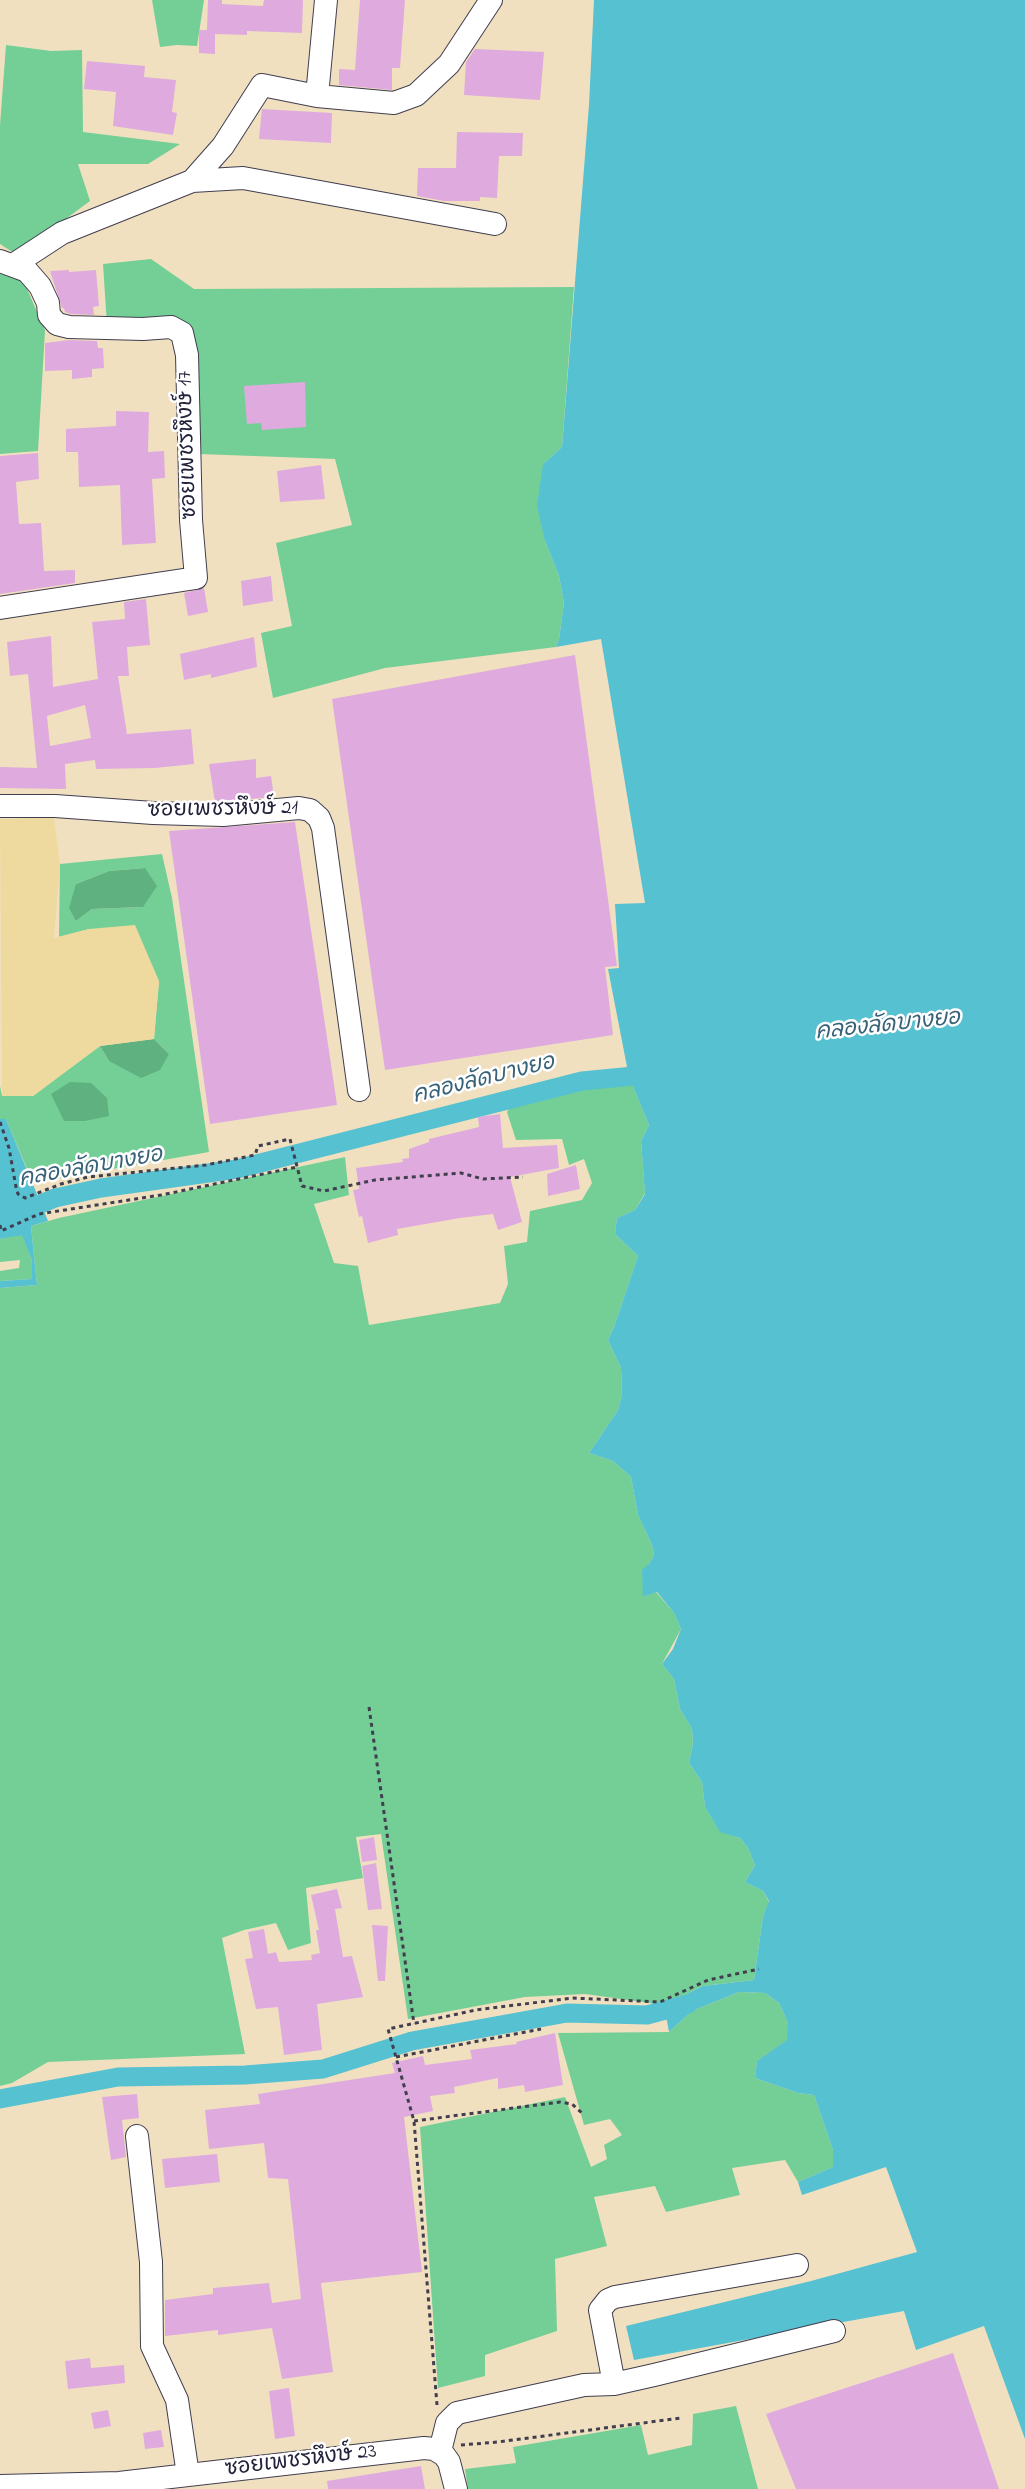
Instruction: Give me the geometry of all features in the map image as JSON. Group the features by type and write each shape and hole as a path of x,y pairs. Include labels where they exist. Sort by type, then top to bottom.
{"street":[{"path":"317,96 326,0"},
{"path":"192,181 223,146 262,85 317,96 394,103 416,95 449,64 490,0"},
{"path":"6,263 62,233 192,181 243,178 495,224"},
{"name":"ซอยเพชรหึงษ์ 17","path":"0,608 196,578 191,520 187,355 182,334 171,327 142,329 69,327 57,324 49,315 48,303 40,286 27,271 6,263"},
{"name":"ซอยเพชรหึงษ์ 21","path":"0,806 55,806 153,813 223,815 299,808 310,810 319,818 323,828 359,1090"},
{"path":"138,2136 151,2262 152,2346 156,2359 177,2400 188,2475"},
{"path":"614,2384 600,2310 608,2300 615,2297 797,2265"},
{"path":"456,2489 449,2462 442,2453 446,2423 457,2413 584,2385 614,2384 834,2331"},
{"name":"ซอยเพชรหึงษ์ 23","path":"0,2486 52,2487 119,2483 416,2449 442,2453"}],"path":[{"path":"0,1122 9,1148 18,1194 25,1198 61,1184 88,1177 206,1165 255,1156 258,1146 290,1139 302,1186 324,1191 375,1180 461,1173 483,1179 523,1177"},
{"path":"0,1226 1,1231 39,1214 161,1194 297,1167"},
{"path":"369,1707 414,2024"},
{"path":"437,2410 414,2120 388,2029 476,2010 572,1998 660,2002 708,1980 759,1969"},
{"path":"396,2057 541,2030"},
{"path":"414,2120 560,2102 572,2104 582,2114"},
{"path":"442,2453 459,2445 498,2442 681,2418"}],"green space":[{"path":"152,0 204,0 197,46 177,45 160,47"},
{"path":"6,45 51,51 82,50 83,132 180,144 148,164 78,164 90,201 17,255 0,244 0,125"},
{"path":"151,259 194,289 574,287 562,447 543,464 545,541 559,576 564,603 559,639 556,647 385,668 273,698 261,633 292,626 276,543 352,525 335,459 199,454 178,339 107,325 103,264"},
{"path":"0,272 24,282 45,330 38,451 0,454"},
{"path":"162,854 172,898 209,1152 33,1183 6,1119 0,1119 0,1086 2,1096 33,1096 100,1046 109,1061 169,1054 154,1039 159,981 89,929 59,937 60,864","holes":["145,868 143,907 92,909 76,921 76,884 109,871"]},
{"path":"145,868 157,886 143,907 92,909 76,921 69,908 76,884 109,871"},
{"path":"154,1039 169,1054 160,1070 141,1078 109,1061 100,1046"},
{"path":"70,1082 91,1083 107,1098 109,1116 85,1121 64,1121 51,1094"},
{"path":"632,1084 649,1125 641,1141 645,1193 635,1210 617,1218 615,1234 638,1256 608,1340 621,1368 622,1394 618,1410 589,1453 613,1461 631,1477 638,1515 652,1545 654,1555 649,1564 643,1597 656,1592 674,1613 681,1629 662,1664 674,1679 680,1709 692,1729 693,1743 689,1763 702,1782 705,1807 720,1831 740,1838 748,1848 755,1865 745,1882 763,1891 769,1902 763,1916 754,1980 703,1986 664,2005 585,1994 525,1997 408,2019 381,1834 356,1837 363,1878 306,1888 311,1943 288,1950 276,1923 244,1930 222,1938 245,2054 48,2062 12,2083 0,2086 0,1288 37,1285 31,1226 59,1218 345,1157 349,1195 314,1204 334,1263 358,1266 369,1325 500,1303 508,1284 504,1246 527,1242 530,1211 582,1200 592,1183 584,1159 569,1165 562,1139 516,1140 507,1112 512,1104 563,1090"},
{"path":"22,1234 32,1261 32,1279 0,1281 0,1271 19,1268 20,1260 0,1262 0,1239"},
{"path":"739,1992 765,1993 779,2003 788,2023 788,2040 757,2061 755,2078 798,2093 814,2095 833,2150 833,2167 798,2182 785,2160 732,2168 740,2195 666,2212 655,2186 594,2197 607,2246 555,2259 557,2331 485,2355 485,2376 438,2388 420,2127 565,2097 591,2167 607,2159 604,2145 622,2135 610,2119 584,2125 558,2033 669,2032 692,2011"},
{"path":"736,2406 758,2489 468,2489 465,2469 516,2463 513,2447 641,2425 648,2455 692,2445 693,2414"}],"sand":[{"path":"54,818 60,864 54,938 89,929 135,925 159,981 154,1039 100,1046 33,1096 2,1096 0,819"}],"water":[{"path":"594,0 1025,0 1025,2439 984,2326 916,2350 904,2311 634,2360 626,2326 811,2281 917,2252 886,2167 802,2195 798,2182 833,2167 833,2150 814,2095 798,2093 755,2078 757,2061 787,2040 788,2023 779,2003 765,1993 739,1992 692,2011 669,2032 664,2005 703,1986 754,1980 763,1916 769,1901 763,1891 745,1882 755,1865 748,1848 740,1838 720,1832 705,1807 702,1782 689,1763 693,1743 692,1729 680,1709 674,1679 662,1664 673,1649 681,1629 674,1613 657,1592 643,1597 642,1570 649,1564 654,1555 652,1545 638,1515 631,1477 613,1461 589,1453 618,1410 622,1394 621,1368 608,1340 638,1256 615,1234 617,1218 635,1210 645,1194 641,1141 649,1125 629,1077 608,969 619,968 615,904 645,903 601,639 556,647 559,639 564,603 559,576 545,541 537,506 543,464 562,447 589,105"},
{"path":"0,1119 6,1119 48,1221 31,1226 37,1285 0,1288 0,1281 32,1279 32,1261 22,1235 0,1239"}],"building":[{"path":"208,0 222,0 222,4 263,6 264,0 303,0 302,33 247,31 247,35 215,34 215,54 199,53 199,30 207,30"},
{"path":"360,0 405,0 400,68 392,68 392,90 339,85 339,69 355,70"},
{"path":"475,49 544,52 540,100 464,95 466,62"},
{"path":"87,61 145,66 144,77 176,80 172,112 177,113 173,135 113,126 116,92 84,89"},
{"path":"262,109 332,113 331,143 259,139"},
{"path":"457,132 523,133 522,156 499,156 497,198 480,197 480,201 444,201 417,196 418,168 456,168"},
{"path":"69,270 69,272 96,270 99,306 93,307 94,315 71,314 65,312 64,308 62,308 50,271"},
{"path":"69,340 97,341 98,348 103,348 104,368 92,369 92,377 72,379 72,370 45,371 45,343"},
{"path":"305,382 306,427 262,430 261,423 247,424 244,386"},
{"path":"116,411 149,412 148,452 164,451 165,478 152,479 156,543 122,545 120,485 79,487 78,452 66,452 66,429 116,426"},
{"path":"38,453 39,479 16,482 19,524 41,523 44,571 75,570 75,583 0,594 0,456"},
{"path":"321,465 325,499 280,502 277,471"},
{"path":"271,576 273,601 243,606 241,581"},
{"path":"204,588 208,612 188,616 184,593"},
{"path":"146,599 150,645 127,647 129,676 118,676 127,734 191,729 194,764 155,768 96,769 95,760 65,764 66,789 0,788 0,767 37,768 28,674 10,676 7,642 51,636 53,687 98,679 92,622 125,619 124,602","holes":["85,705 91,738 50,746 47,716"]},
{"path":"254,637 257,667 211,678 211,674 184,680 180,654"},
{"path":"575,655 617,966 605,967 613,1035 385,1070 332,699"},
{"path":"256,759 256,778 271,776 274,797 215,802 209,764"},
{"path":"295,822 337,1105 210,1124 169,831"},
{"path":"500,1114 503,1148 557,1145 559,1168 510,1177 522,1222 498,1230 493,1214 460,1218 397,1229 398,1235 368,1243 362,1216 359,1217 353,1190 359,1189 356,1168 403,1162 402,1159 409,1158 409,1149 429,1142 429,1139 479,1127 478,1117"},
{"path":"576,1165 580,1189 548,1196 547,1174"},
{"path":"374,1837 377,1860 362,1862 359,1840"},
{"path":"376,1863 382,1909 368,1910 362,1866"},
{"path":"337,1889 342,1908 335,1909 343,1957 352,1956 363,1997 317,2004 322,2050 284,2055 278,2007 256,2009 245,1959 253,1958 248,1932 264,1929 268,1954 276,1952 279,1962 312,1960 311,1955 320,1953 316,1930 319,1930 311,1895"},
{"path":"372,1925 388,1926 385,1981 378,1981"},
{"path":"555,2033 563,2085 525,2092 524,2085 498,2089 498,2078 454,2087 455,2093 430,2096 433,2111 404,2117 422,2272 321,2283 333,2372 282,2379 272,2328 218,2335 218,2330 165,2336 165,2300 213,2294 213,2288 269,2283 272,2303 301,2299 288,2179 268,2178 264,2143 209,2149 205,2110 260,2104 258,2094 395,2073 392,2063 423,2056 425,2065 472,2059 470,2050 517,2044 516,2042"},
{"path":"137,2094 139,2118 122,2120 126,2157 111,2160 102,2097"},
{"path":"217,2154 220,2182 165,2188 162,2159"},
{"path":"953,2353 999,2489 796,2489 766,2414"},
{"path":"90,2358 91,2368 124,2365 125,2383 68,2389 65,2361"},
{"path":"289,2388 295,2436 275,2439 269,2391"},
{"path":"108,2410 111,2426 94,2429 91,2413"},
{"path":"161,2430 164,2447 145,2449 143,2433"},
{"path":"421,2466 425,2489 328,2489 327,2481"}],"waterway":[{"name":"คลองลัดบางยอ","path":"17,1209 26,1210 55,1198 101,1188 237,1169 582,1081 654,1074"},
{"path":"0,2099 118,2077 245,2075 323,2069 412,2041 567,2013 647,2015 688,2004"}]}
